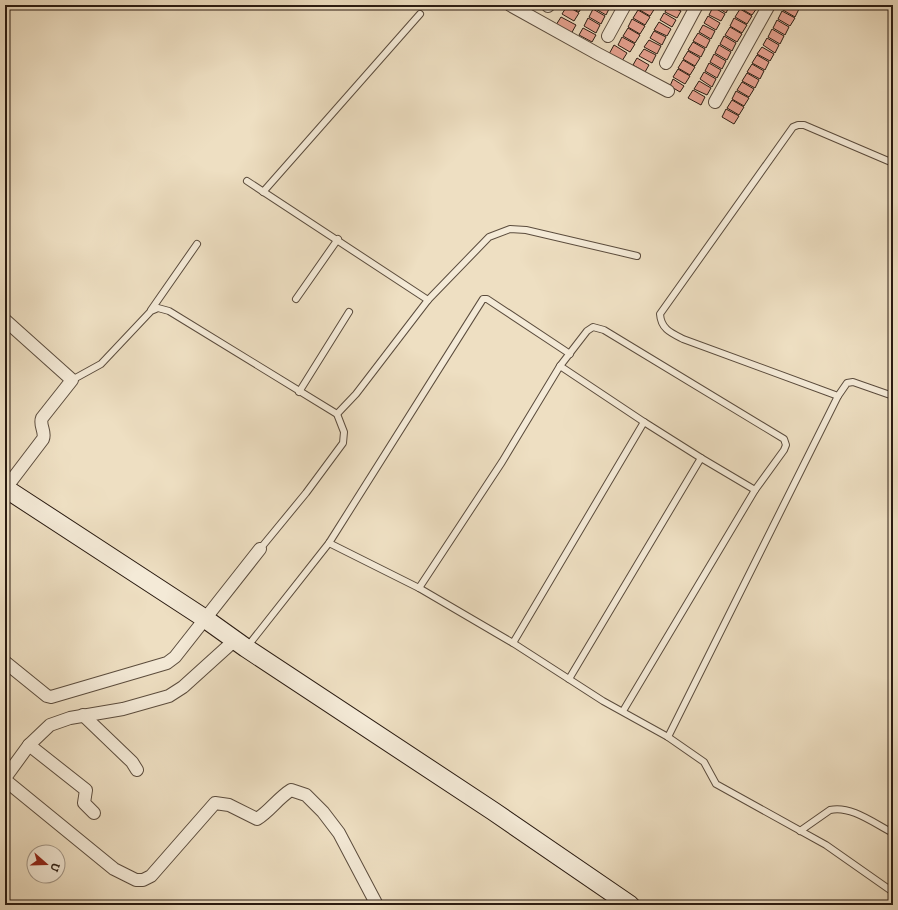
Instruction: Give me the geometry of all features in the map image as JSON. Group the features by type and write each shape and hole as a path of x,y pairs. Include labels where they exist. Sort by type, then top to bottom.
{"street":[{"path":"510,5 668,91"},
{"path":"608,36 625,5"},
{"path":"666,63 697,5"},
{"path":"716,102 769,5"},
{"path":"5,320 72,380 42,418 41,424 44,435 43,440 5,488 493,811 623,903"},
{"path":"260,549 225,634 183,688 169,696 123,709 70,718 50,725 29,745 5,779 114,869 136,880 143,880 151,876 215,803 229,805 257,819 271,809 286,793 291,790 297,791 306,795 323,812 339,834 377,905"},
{"path":"5,662 47,696 51,697 152,669 225,634"},
{"path":"83,716 132,762 137,770"},
{"path":"29,745 86,790 87,793 84,803 94,813"}],"lane":[{"path":"263,192 420,14"},
{"path":"838,396 683,339 664,328 660,314 793,127 804,125 893,163"},
{"path":"247,181 338,239 428,300"},
{"path":"337,414 356,394 428,300 489,237 510,229 526,230 637,256"},
{"path":"296,299 338,239"},
{"path":"72,380 101,364 150,311 197,244"},
{"path":"225,634 329,543 483,299 487,298 570,354"},
{"path":"150,311 158,308 169,311 337,414 344,432 343,443 306,493 260,549"},
{"path":"300,392 349,312"},
{"path":"419,588 491,480 560,366 586,331 593,328 604,330 784,439 786,445 755,490 623,711"},
{"path":"560,366 644,422 755,490"},
{"path":"668,737 838,396 847,383 853,382 893,396"},
{"path":"513,643 644,422"},
{"path":"569,679 701,458"},
{"path":"329,543 419,588 668,737 704,762 716,784 826,844 893,892"},
{"path":"800,831 830,810 835,809 855,814 893,833"}],"building":[{"path":"567,5 583,5 579,12"},
{"path":"595,5 607,5 610,7 606,15 594,8"},
{"path":"640,5 649,5 655,8 650,16 638,9"},
{"path":"668,5 681,11 677,18 665,12"},
{"path":"714,5 730,5 726,13"},
{"path":"742,5 752,5 757,8 752,15 740,8"},
{"path":"786,5 792,5 799,9 795,17 783,10"},
{"path":"567,6 579,13 574,21 562,14"},
{"path":"713,7 725,14 721,21 709,15"},
{"path":"593,9 605,16 601,24 589,17"},
{"path":"740,9 752,16 747,24 735,17"},
{"path":"638,10 650,17 645,25 633,18"},
{"path":"782,11 795,18 790,26 778,19"},
{"path":"664,13 676,20 672,27 660,20"},
{"path":"708,16 720,23 716,30 704,23"},
{"path":"561,17 576,25 571,34 556,25"},
{"path":"588,18 600,25 596,33 584,26"},
{"path":"734,18 747,25 742,33 730,26"},
{"path":"632,19 645,26 640,34 628,27"},
{"path":"777,20 789,27 785,35 773,28"},
{"path":"659,22 671,29 667,36 654,30"},
{"path":"703,25 715,31 711,39 699,32"},
{"path":"730,27 742,34 737,42 725,35"},
{"path":"583,28 596,35 592,42 579,35"},
{"path":"628,28 640,35 635,43 623,36"},
{"path":"772,29 784,36 780,44 768,37"},
{"path":"654,31 666,37 662,45 650,38"},
{"path":"698,33 710,40 706,48 693,41"},
{"path":"724,36 736,43 732,51 720,44"},
{"path":"622,37 635,44 630,52 618,45"},
{"path":"767,38 779,45 775,53 763,45"},
{"path":"649,40 661,46 657,54 644,47"},
{"path":"693,42 705,49 701,57 688,50"},
{"path":"614,45 627,53 622,61 609,54"},
{"path":"719,45 731,52 727,60 715,53"},
{"path":"762,47 774,54 770,61 757,54"},
{"path":"644,49 656,55 652,63 639,56"},
{"path":"688,51 700,58 695,66 683,59"},
{"path":"714,54 726,61 722,69 710,62"},
{"path":"757,55 769,62 765,70 752,63"},
{"path":"637,58 649,65 645,72 633,65"},
{"path":"683,60 695,67 690,75 678,68"},
{"path":"709,63 721,70 717,78 705,71"},
{"path":"752,64 764,71 760,79 747,72"},
{"path":"678,69 690,76 685,84 673,77"},
{"path":"704,72 716,79 712,87 700,79"},
{"path":"747,73 759,80 755,88 742,81"},
{"path":"673,79 684,86 680,92 670,86"},
{"path":"699,81 711,88 707,95 694,89"},
{"path":"742,82 754,89 749,97 737,90"},
{"path":"693,90 705,97 701,105 688,98"},
{"path":"736,91 749,98 744,106 732,99"},
{"path":"732,100 744,107 739,115 727,108"},
{"path":"726,109 739,116 734,124 722,117"}]}
